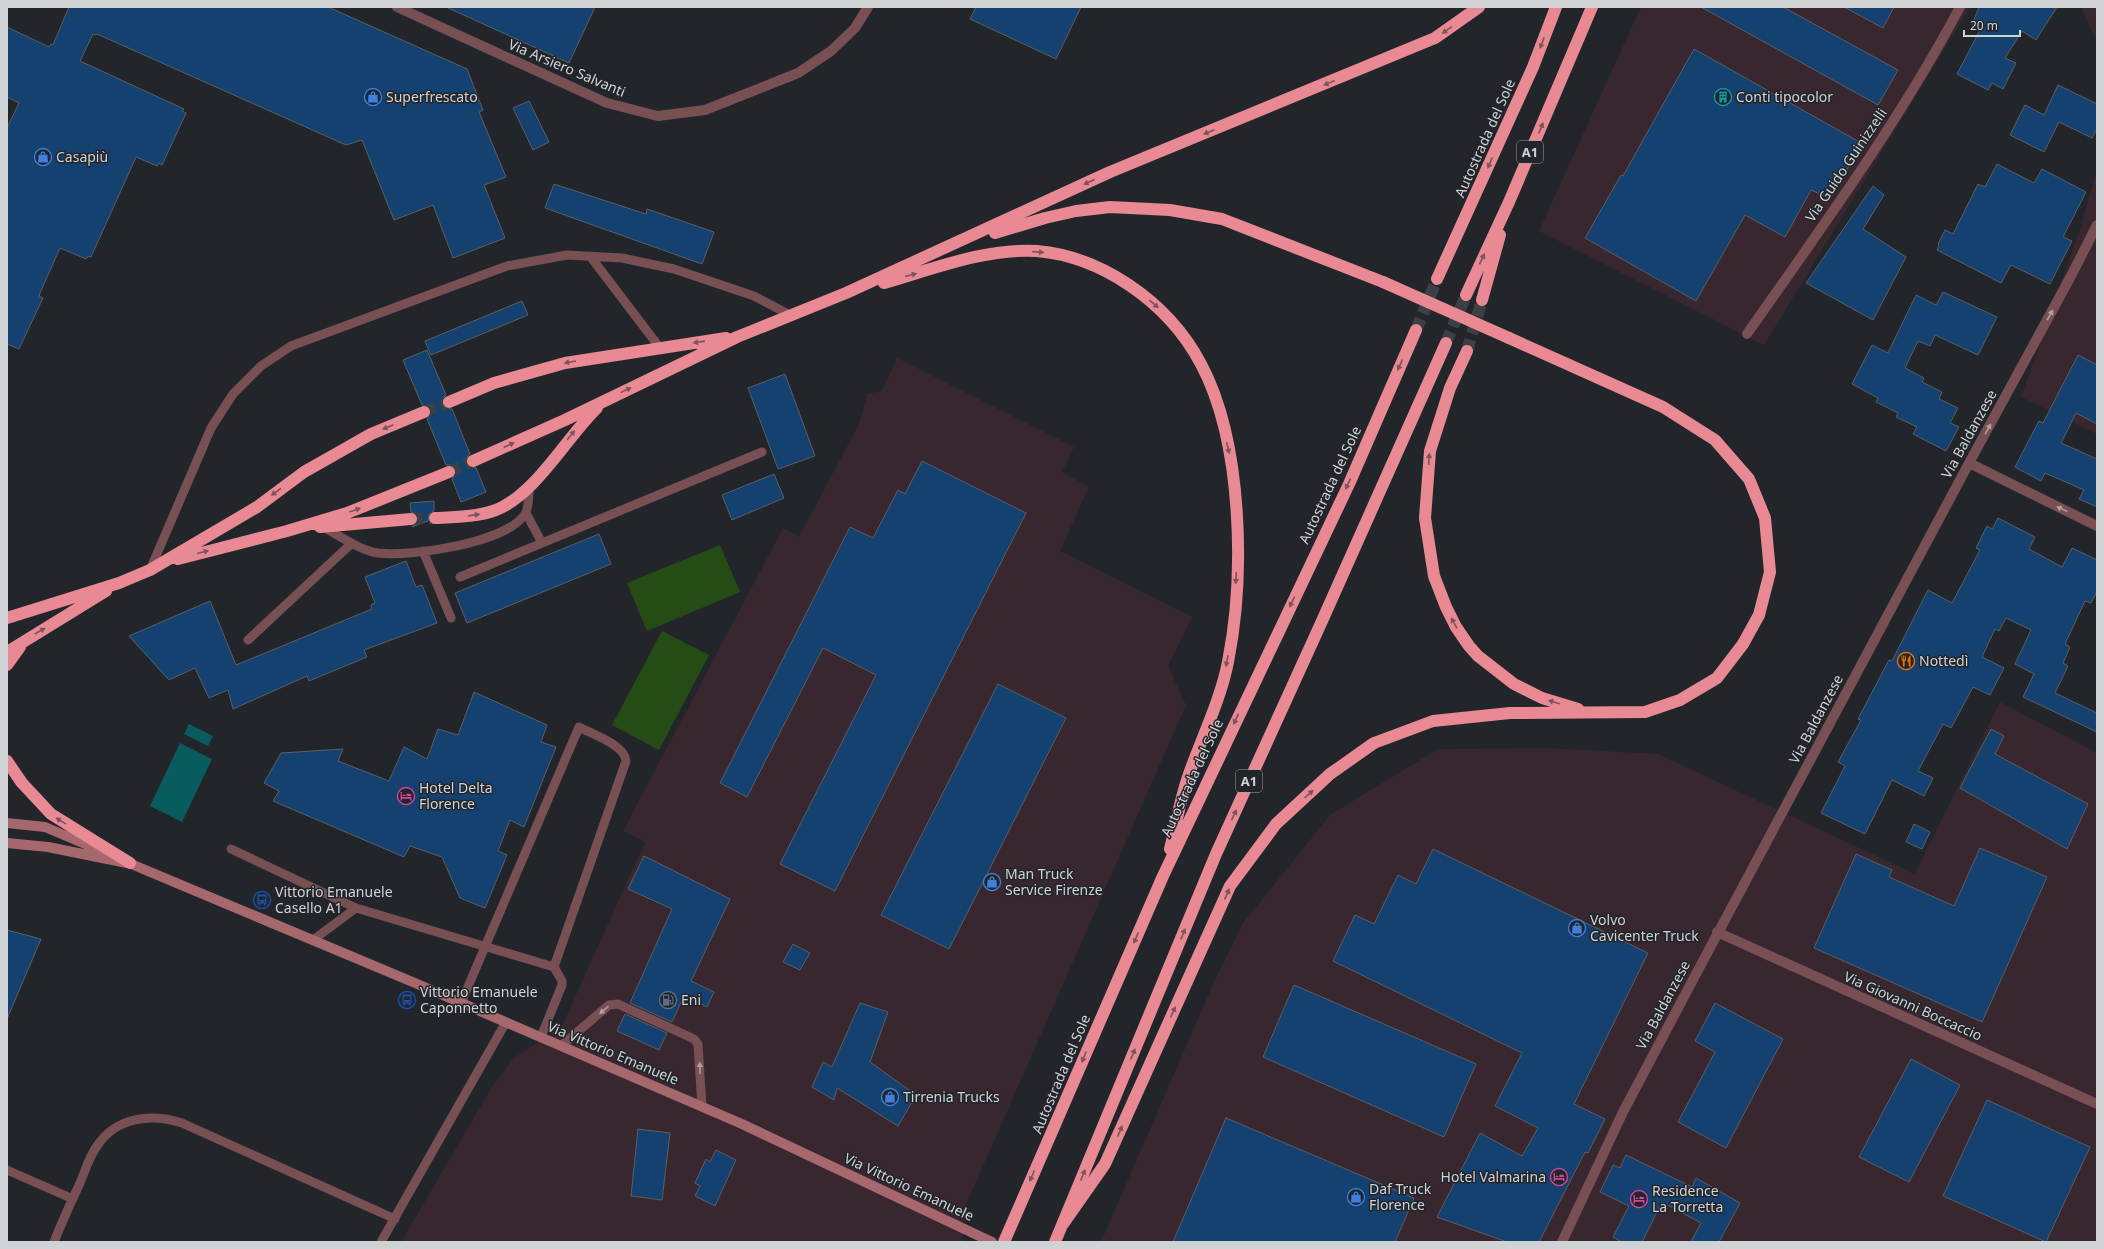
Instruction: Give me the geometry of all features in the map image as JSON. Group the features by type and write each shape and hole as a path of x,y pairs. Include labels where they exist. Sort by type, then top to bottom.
{"highway":[{"path":"473,461 605,401 737,337 846,293 1110,172 1429,41 1479,7"},
{"name":"Autostrada del Sole","path":"1437,279 1533,67 1556,7"},
{"name":"A1","path":"1466,294 1509,202 1592,7"},
{"path":"1482,300 1509,202"},
{"path":"951,246 1045,218 1076,211 1110,208 1170,210 1222,219 1384,282 1663,407 1715,440 1749,479 1765,518 1770,572 1759,615 1743,644 1717,678 1680,700 1645,712 1510,713 1433,721 1374,743 1330,774 1276,824 1230,886 1105,1164 1063,1224"},
{"path":"846,293 985,255 1010,251 1037,251 1064,255 1090,263 1113,274 1149,300 1172,321 1186,339 1202,366 1219,410 1229,453 1236,502 1238,541 1234,616 1227,663 1215,705 1187,779 1163,876"},
{"name":"Autostrada del Sole","path":"1004,1242 1163,876 1349,484 1416,330"},
{"path":"449,402 494,383 565,363 737,337"},
{"name":"A1","path":"1056,1239 1216,854 1322,622 1446,343"},
{"path":"1467,351 1450,388 1430,451 1425,518 1434,576 1446,607 1456,627 1478,656 1514,684 1542,698 1591,713"},
{"path":"435,518 477,515 496,510 513,500 529,487 580,425 605,401"},
{"path":"7,618 119,583 150,570 257,507 304,472 371,434 424,412"},
{"path":"165,562 287,531 364,507 449,472"},
{"path":"287,531 323,526 411,519"},
{"path":"7,652 119,583"},
{"path":"7,665 25,640"},
{"path":"7,761 26,788 51,814 130,864"}],"main road":[{"name":"Via Vittorio Emanuele","path":"7,823 33,825 55,830 130,864 461,1002 702,1107 992,1242"},
{"name":"Via Vittorio Emanuele","path":"7,843 36,845 130,864"}],"street":[{"name":"Via Arsiero Salvanti","path":"397,7 607,104 658,116 705,110 798,73 831,51 855,28 868,7"},
{"name":"Via Guido Guinizzelli","path":"1746,334 1868,160 1918,81 1960,7"},
{"name":"Via Baldanzese","path":"1562,1242 1623,1112 1717,932 2071,276 2097,225"},
{"path":"1969,463 2097,526"},
{"name":"Via Giovanni Boccaccio","path":"1717,932 2097,1104"},
{"name":"Via Baldanzese","path":"1568,1231 1568,1242"}],"lane":[{"path":"150,570 211,428 233,394 261,366 291,346 507,266 567,255 622,258 674,269 754,296 790,315"},
{"path":"590,256 660,348"},
{"path":"460,577 762,452"},
{"path":"323,526 352,543 377,553 423,551 466,544 517,524 526,513 529,487"},
{"path":"526,513 542,543"},
{"path":"248,640 352,543"},
{"path":"423,551 451,618"},
{"path":"461,1002 579,727 621,749 626,755 626,761 554,967"},
{"path":"231,849 356,908 554,967 562,981 562,985 541,1037"},
{"path":"313,940 356,908"},
{"path":"561,1046 609,1005 618,1004 694,1039 698,1044 702,1107"},
{"path":"381,1242 506,1022"},
{"path":"54,1242 93,1152 104,1138 128,1121 150,1117 182,1123 394,1219"},
{"path":"7,1170 73,1199"}],"shaded area":[{"path":"1641,7 1970,7 1764,345 1539,231"},
{"path":"2081,7 2097,7 2097,42"},
{"path":"2097,170 2097,434 2021,397 2079,232"},
{"path":"897,358 1074,447 1062,472 1089,487 1060,551 1192,617 1168,666 1186,705 964,1209 962,1242 401,1242 492,1087 514,1058 562,1026 645,842 623,831 783,528 799,537 859,424 867,394 882,391"},
{"path":"2000,702 2097,753 2097,1242 1101,1242 1214,982 1243,923 1330,815 1438,749 1548,748 1658,754 1915,874"}],"green space":[{"path":"720,545 740,592 647,631 627,583"},
{"path":"662,631 709,655 659,750 612,725"}],"water":[{"path":"189,724 213,736 208,746 184,734"},
{"path":"180,743 212,759 182,822 150,806"}],"building":[{"path":"69,7 328,7 467,69 483,110 479,112 506,177 484,185 505,238 453,258 433,205 394,220 362,140 346,145 97,34 93,34 80,61 184,109 182,111 186,113 162,165 159,163 157,166 136,157 91,257 88,256 86,259 60,248 40,293 39,296 43,298 19,349 7,344 7,128 19,103 7,97 7,27 49,47 51,44 53,45"},
{"path":"446,7 595,7 569,63"},
{"path":"976,7 1081,7 1056,59 970,19"},
{"path":"1701,7 1783,7 1898,70 1878,105"},
{"path":"1844,7 1894,7 1883,28"},
{"path":"1979,7 2057,7 2036,40 2022,31 2005,58 2016,63 2003,89 1992,83 1988,90 1957,74 1980,30 1972,25"},
{"name":"Conti tipocolor","path":"1694,49 1863,144 1829,198 1811,190 1785,237 1745,215 1696,301 1585,238 1621,175 1623,176"},
{"path":"2058,85 2097,104 2097,129 2092,138 2059,122 2044,152 2010,135 2025,105 2044,115"},
{"path":"529,101 549,142 533,150 513,108"},
{"path":"1997,164 2034,183 2042,169 2086,192 2063,237 2072,241 2050,284 2011,265 2001,283 1937,250 1938,244 1945,230 1953,234 1978,184 1985,187"},
{"path":"554,184 646,214 647,209 714,232 702,264 545,208"},
{"path":"1873,186 1884,195 1863,229 1906,257 1873,320 1806,283"},
{"path":"1943,292 1997,317 1978,355 1935,335 1930,346 1918,341 1905,368 1924,378 1922,382 1942,392 1939,399 1958,408 1950,423 1959,427 1946,451 1913,434 1917,427 1896,417 1898,413 1876,402 1878,398 1852,384 1872,345 1888,353 1916,295 1936,305"},
{"path":"522,301 528,315 431,355 425,341"},
{"path":"427,350 446,395 443,398 442,405 445,408 452,409 470,454 467,457 466,464 469,467 476,468 486,492 461,502 452,479 456,473 456,469 450,465 446,465 427,419 431,413 431,410 428,406 422,405 403,360"},
{"path":"2078,355 2097,365 2097,424 2076,413 2061,443 2097,459 2097,507 2079,499 2084,490 2045,473 2041,481 2015,467 2039,421 2043,423"},
{"path":"785,374 815,456 778,469 748,388"},
{"path":"922,461 1026,513 835,891 780,864 876,675 823,648 747,797 720,783 850,527 873,538 898,490 905,494"},
{"path":"774,474 784,498 732,520 722,495"},
{"path":"434,501 434,511 429,514 428,521 412,527 418,522 418,519 417,514 411,512 410,503"},
{"path":"1998,518 2035,537 2029,549 2062,567 2072,548 2097,560 2097,591 2091,603 2085,601 2065,644 2070,647 2063,663 2068,666 2055,693 2097,713 2097,732 2023,697 2034,674 2015,664 2031,630 2006,618 1999,631 1995,629 1982,657 2004,668 1990,695 1973,687 1951,728 1943,724 1918,771 1933,778 1924,796 1892,780 1865,834 1821,813 1845,766 1838,762 1861,720 1858,719 1889,660 1892,661 1928,590 1952,603 1980,550 1976,548 1987,526 1992,529"},
{"path":"599,534 611,564 467,623 455,593"},
{"path":"406,561 416,587 422,585 437,623 364,650 367,657 309,681 307,676 233,709 228,690 209,698 195,668 169,680 129,636 210,601 236,665 372,609 371,605 375,603 365,577"},
{"path":"998,684 1066,718 949,949 881,915"},
{"name":"Hotel Delta Florence","path":"474,692 547,725 541,742 556,747 524,827 510,820 498,851 507,855 485,908 460,898 442,857 410,846 404,857 273,801 279,791 264,783 281,753 343,749 338,761 389,781 404,747 427,759 438,729 458,735"},
{"path":"1991,729 2004,736 1995,754 2088,804 2067,849 1960,788"},
{"path":"1914,824 1930,832 1922,849 1906,842"},
{"path":"1980,848 2047,877 1982,1022 1814,948 1856,854 1892,870 1889,877 1954,906"},
{"path":"1433,849 1648,953 1574,1104 1605,1119 1588,1153 1585,1152 1539,1242 1507,1242 1437,1217 1480,1133 1522,1156 1538,1128 1495,1106 1522,1053 1333,961 1355,915 1374,924 1398,875 1416,884"},
{"path":"644,856 730,899 691,981 714,992 707,1007 684,996 672,1022 630,1003 672,909 628,889"},
{"path":"7,930 41,939 7,1019"},
{"path":"793,944 810,953 800,970 783,962"},
{"path":"1294,985 1476,1064 1444,1137 1263,1057"},
{"path":"860,1003 888,1012 870,1062 916,1095 898,1126 837,1088 834,1100 812,1087 823,1062 832,1067"},
{"path":"1715,1003 1783,1039 1726,1148 1678,1122 1715,1052 1695,1041"},
{"path":"625,1014 667,1033 659,1050 617,1031"},
{"path":"1911,1059 1960,1085 1909,1182 1859,1157"},
{"path":"1987,1100 2090,1147 2046,1242 1943,1196"},
{"path":"1226,1118 1414,1198 1395,1242 1173,1242"},
{"path":"638,1129 670,1133 662,1200 631,1196"},
{"path":"716,1150 736,1160 715,1206 695,1196 700,1186 695,1183 706,1159 710,1162"},
{"path":"1626,1155 1692,1187 1696,1178 1740,1203 1719,1242 1691,1242 1701,1223 1662,1202 1642,1242 1622,1242 1613,1237 1629,1206 1600,1192 1613,1165 1620,1168"}],"tunnel":[{"path":"1416,330 1437,279"},
{"path":"1446,343 1466,295"},
{"path":"1467,351 1482,300"},
{"path":"424,412 449,402"},
{"path":"449,472 473,461"},
{"path":"411,519 435,518"}],"place":[{"name":"Superfrescato","path":"373,97"},
{"name":"Conti tipocolor","path":"1723,97"},
{"name":"Casapiù","path":"43,157"},
{"name":"Nottedì","path":"1906,661"},
{"name":"Hotel Delta Florence","path":"406,796"},
{"name":"Man Truck Service Firenze","path":"992,882"},
{"name":"Vittorio Emanuele Casello A1","path":"262,900"},
{"name":"Volvo Cavicenter Truck","path":"1577,928"},
{"name":"Vittorio Emanuele Caponnetto","path":"407,1000"},
{"name":"Eni","path":"668,1000"},
{"name":"Tirrenia Trucks","path":"890,1097"},
{"name":"Hotel Valmarina","path":"1559,1177"},
{"name":"Daf Truck Florence","path":"1356,1197"},
{"name":"Residence La Torretta","path":"1639,1199"}]}
